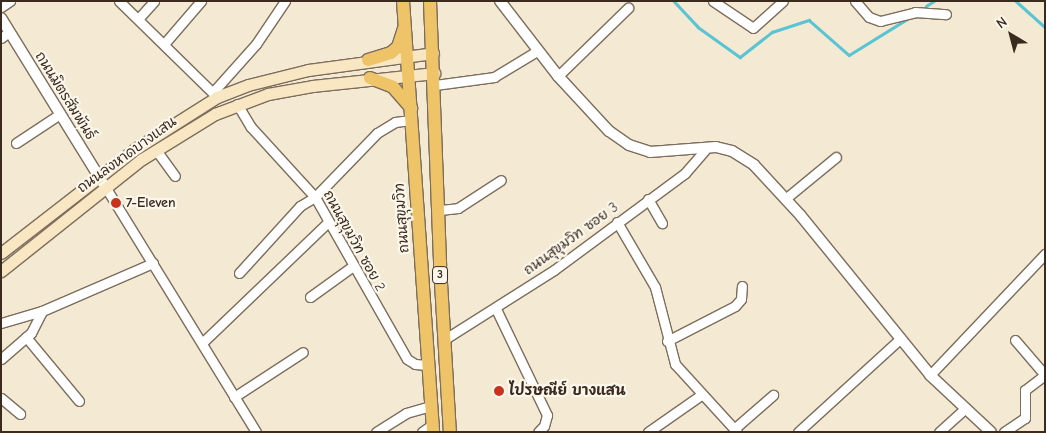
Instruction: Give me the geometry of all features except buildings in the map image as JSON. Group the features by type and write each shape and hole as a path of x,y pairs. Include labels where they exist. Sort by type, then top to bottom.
{"main road":[{"name":"ถนนสุขุมวิท","path":"403,1 410,74 427,365 433,428"},
{"name":"3","path":"430,1 450,432"},
{"path":"368,60 391,53 398,47 405,25"},
{"name":"ถนนลงหาดบางแสน","path":"1,253 135,149 215,94 277,77 368,60 433,52"},
{"name":"ถนนลงหาดบางแสน","path":"1,271 156,150 237,104 313,86 370,78 410,74 435,79"},
{"path":"370,78 393,87 411,114"}],"street":[{"path":"1,6 10,1"},
{"path":"119,1 215,94 256,44 285,1"},
{"path":"138,19 154,1"},
{"path":"164,44 201,1"},
{"path":"500,1 558,76 609,131 629,145 650,152 716,148 732,150 754,165 785,199 930,375 991,432"},
{"path":"713,1 753,28 783,1"},
{"path":"855,1 869,17 880,21 915,12 946,14"},
{"path":"558,76 628,8"},
{"name":"ถนนมิตรสัมพันธ์","path":"1,18 5,35 60,114 106,188"},
{"path":"435,79 494,77 537,51"},
{"name":"ถนนสุขุมวิท ซอย 2","path":"237,104 251,127 315,197 408,359 415,364 427,365"},
{"path":"16,143 60,114"},
{"path":"239,273 300,206 315,197 386,126 411,114"},
{"path":"156,150 175,176"},
{"name":"ถนนสุขุมวิท ซอย 3","path":"445,339 496,309 685,173 704,150"},
{"path":"785,199 836,157"},
{"path":"440,210 458,208 502,180"},
{"path":"106,188 154,263 256,432"},
{"path":"648,199 662,223"},
{"path":"202,343 328,222"},
{"path":"617,222 655,287 664,314 667,341 675,364 701,395 735,430 773,395"},
{"path":"930,375 1045,254"},
{"path":"1,323 42,311 154,263"},
{"path":"310,297 353,266"},
{"path":"667,341 735,306 741,299 742,286"},
{"path":"496,309 547,415 544,426 538,432"},
{"path":"1,359 26,337 42,311"},
{"path":"26,337 79,401"},
{"path":"798,432 901,338"},
{"path":"1004,432 1025,418 1025,390 1045,375 1016,340"},
{"path":"234,397 303,352"},
{"path":"648,432 701,395"},
{"path":"1,398 20,414"},
{"path":"376,432 406,414 431,406"},
{"path":"939,432 966,408"},
{"path":"422,432 433,428"}],"waterway":[{"path":"674,1 698,27 740,57 772,32 809,20 849,55 907,19"},
{"path":"926,6 934,1"},
{"path":"1016,1 1045,27"}],"place":[{"name":"7-Eleven","path":"116,203"},
{"name":"ไปรษณีย์ บางแสน","path":"499,391"}]}
